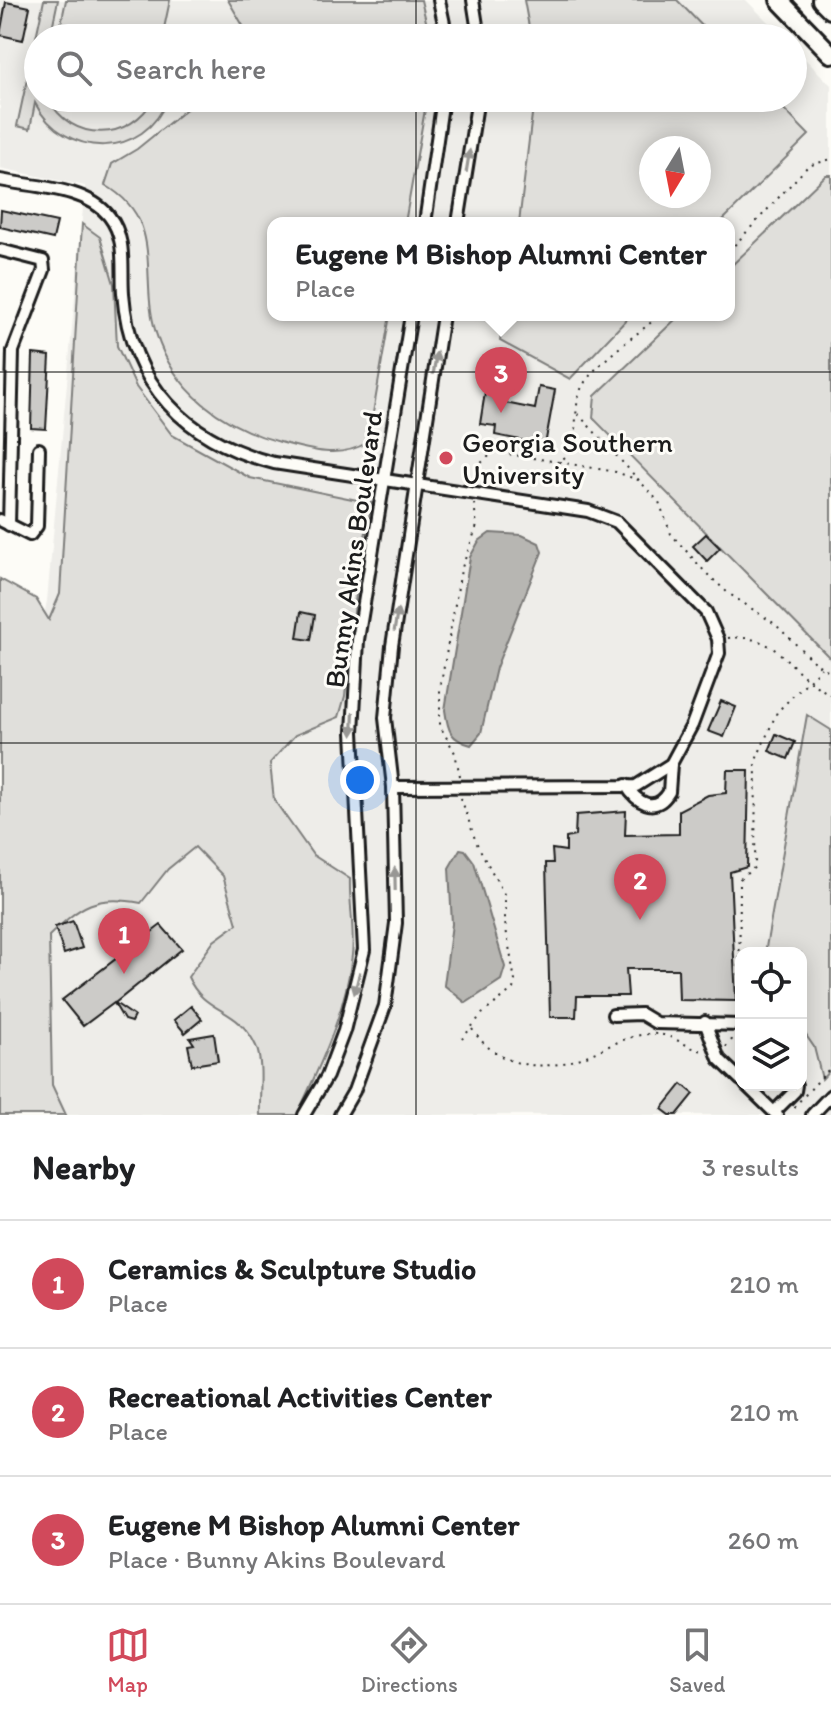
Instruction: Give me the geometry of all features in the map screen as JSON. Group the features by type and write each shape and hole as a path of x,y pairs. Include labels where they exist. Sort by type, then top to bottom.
{"highway":[{"path":"779,0 802,24"},
{"path":"821,0 831,10"},
{"path":"807,29 831,54"}],"street":[{"path":"439,0 444,24"},
{"path":"473,0 477,24"},
{"path":"426,217 441,112"},
{"path":"459,217 476,112"},
{"path":"0,180 83,197 108,215 122,240 123,293 130,337 155,390 190,426 234,453 274,463 588,511 617,522 706,612 718,639 719,653 692,725 671,764 669,792 655,804 643,804 635,799 626,785"},
{"path":"0,250 33,255 43,261 44,270 13,351 5,522 30,535 37,526 39,449"},
{"name":"Bunny Akins Boulevard","path":"304,1115 327,1076 344,1031 364,950 353,732 358,640 410,321"},
{"name":"Bunny Akins Boulevard","path":"340,1115 354,1091 385,1006 396,923 393,787 385,718 392,646 442,321"},
{"path":"393,787 636,786 671,764"},
{"path":"613,1015 641,1014 656,1023 735,1024"},
{"path":"705,1022 719,1059 735,1074"},
{"path":"752,1091 775,1114 795,1091"},
{"path":"812,1115 831,1095"}],"path":[{"path":"735,245 808,166 831,159"},
{"path":"559,462 573,446 585,383 653,321"},
{"path":"577,413 663,507 666,525 676,542 706,573 728,593 775,624 821,668 831,672"},
{"path":"462,1039 513,989 514,973 505,923 505,896 476,842 461,800 458,760 440,726 440,699 461,570 477,526 479,467 494,452 616,472 640,480"},
{"path":"718,639 740,637 769,644 808,681 831,694"},
{"path":"739,1019 740,879 755,867 756,760 777,712 821,668"},
{"path":"471,1028 497,1056 527,1066 569,1061 624,1040 657,1034 696,1050 715,1049 729,1046 735,1033"}],"shaded area":[{"name":"Georgia Southern University","path":"0,0 746,0 770,24 24,24 24,112 807,112 807,61 831,85 831,1115 0,1115 0,823 47,601 85,186 0,168"},
{"path":"44,0 58,0 53,24 39,24"},
{"path":"66,0 170,0 165,24 61,24"},
{"path":"228,0 421,0 427,24 242,24"},
{"path":"524,0 677,0 700,24 528,24"},
{"path":"24,93 24,112 33,112 30,129 17,126"},
{"path":"41,112 57,112 71,124 101,132 131,123 145,112 160,112 142,133 123,142 104,145 84,143 65,135 48,122"},
{"path":"183,112 425,112 406,217 267,217 267,321 389,321 368,442 346,451 325,452 259,435 239,427 203,404 175,373 164,354 151,312 144,233 137,215 124,199 105,185 112,164 137,149"},
{"path":"532,112 787,112 809,135 726,217 520,217"},
{"path":"826,175 831,175 831,659 593,418 595,396 674,321 735,321 735,262"},
{"path":"82,224 100,237 114,284 117,346 136,387 172,435 250,478 372,503 359,566 345,696 339,717 295,735 270,763 274,800 313,855 350,879 353,946 349,976 331,1037 297,1115 260,1115 261,1071 256,1046 249,1033 203,998 188,977 214,941 237,924 223,876 195,847 168,869 141,903 112,900 90,904 49,936 52,1085 66,1115 0,1115 0,579 36,599 49,620 60,594"},
{"path":"503,321 625,321 570,379 500,341"},
{"path":"490,533 522,535 539,543 542,552 496,668 481,733 471,745 458,740 451,733 445,710 470,557 479,541"},
{"path":"807,715 831,730 831,1069 822,1079 814,1047 807,1037 807,947 766,947"},
{"path":"460,849 465,850 474,862 505,967 501,980 466,1003 444,985 452,924 449,868"}],"building":[{"path":"6,2 30,7 23,40 0,35"},
{"path":"1,210 57,222 53,239 0,227"},
{"path":"33,354 50,356 46,429 31,428"},
{"path":"486,386 502,389 500,402 535,409 539,387 555,390 545,445 495,435 496,426 480,424"},
{"path":"706,534 720,548 707,561 693,546"},
{"path":"301,612 315,615 311,640 297,638"},
{"path":"721,701 736,707 724,737 708,731"},
{"path":"776,734 795,742 788,759 769,751"},
{"path":"727,770 749,770 747,867 730,872 735,1001 679,1000 678,969 626,969 628,996 577,996 576,1017 550,1017 546,863 553,863 552,849 566,851 566,838 575,836 576,815 626,811 625,835 679,834 679,810 708,795 726,793"},
{"path":"73,921 82,948 64,954 55,927"},
{"path":"129,922 144,938 161,925 182,949 115,1003 134,1016 131,1022 124,1020 114,1003 83,1026 62,1000 130,948 117,933"},
{"path":"191,1006 202,1019 185,1033 174,1020"},
{"path":"214,1034 218,1061 192,1065 188,1045 194,1044 190,1038"},
{"path":"682,1084 694,1094 677,1115 670,1115 662,1109"}],"place":[{"name":"Eugene M Bishop Alumni Center","path":"501,413"},
{"name":"Georgia Southern University","path":"446,458"},
{"name":"Recreational Activities Center","path":"640,920"},
{"name":"Ceramics & Sculpture Studio","path":"124,974"}]}
